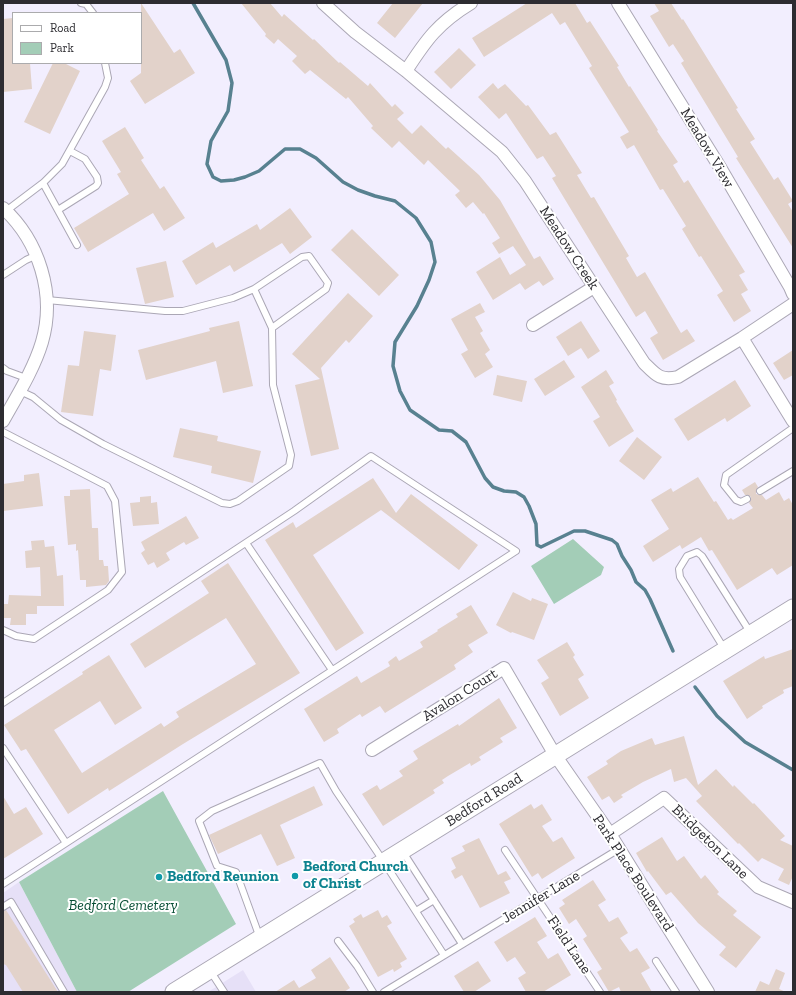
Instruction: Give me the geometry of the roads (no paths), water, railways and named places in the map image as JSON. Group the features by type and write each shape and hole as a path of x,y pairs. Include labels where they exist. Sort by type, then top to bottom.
{"main road":[{"name":"Bedford Road","path":"174,992 793,608"}],"street":[{"name":"Meadow Creek","path":"323,3 355,32 406,71 502,152 525,181 644,363 656,375 669,379 678,377 742,338"},
{"path":"406,71 426,41 440,25 471,3"},
{"name":"Meadow View","path":"618,3 721,169 793,294"},
{"path":"3,421 20,391 42,341 47,300 45,284 37,255 30,240 5,209"},
{"path":"533,325 594,287"},
{"path":"793,304 742,338 793,421"},
{"name":"Avalon Court","path":"372,750 504,668 555,755"},
{"name":"Park Place Boulevard","path":"555,755 610,834 708,992"},
{"name":"Bridgeton Lane","path":"610,834 664,798 758,887 793,902"}],"lane":[{"path":"81,3 86,4 92,12"},
{"path":"5,209 42,183 62,164 106,87 108,78 105,64"},
{"path":"58,210 98,183 97,178 85,159 70,151"},
{"path":"42,183 77,245"},
{"path":"3,275 26,260 37,255"},
{"path":"47,300 165,311 183,311 233,298 254,289 302,257 309,256 328,283 326,288 272,328"},
{"path":"20,391 33,397 61,420 103,444 222,502 230,504 238,501 289,466 291,455 273,385 272,328 254,289"},
{"path":"3,368 6,371 26,378"},
{"path":"747,499 741,502 736,500 724,485 726,475 793,428"},
{"path":"3,432 107,486 115,501 122,572 108,590 34,639 16,636 3,630"},
{"path":"3,703 294,512 371,456 516,551 3,884"},
{"path":"760,492 793,471"},
{"path":"246,543 332,670"},
{"path":"725,650 680,577 679,569 687,556 697,552 702,556 751,634"},
{"path":"3,748 66,843"},
{"path":"260,939 236,872 217,866 199,822 212,811 320,762 336,791 444,955"},
{"name":"Jennifer Lane","path":"384,992 619,849"},
{"path":"403,850 462,944"},
{"name":"Field Lane","path":"506,850 600,992"},
{"path":"416,911 434,900"},
{"path":"3,907 11,902 64,992"},
{"path":"338,941 357,966 373,992"},
{"path":"656,961 676,992"},
{"path":"210,970 224,992"}],"waterway":[{"path":"193,3 226,60 232,83 228,111 211,141 207,164 213,177 221,181 245,177 259,171 285,149 300,149 316,158 343,182 358,190 395,201 416,218 431,242 435,262 429,280 417,306 395,342 393,366 400,391 410,410 439,430 452,431 466,442 485,478 493,487 504,491 516,492 524,497 536,524 537,545 541,547 574,531 585,531 612,540 617,544 636,582 645,590 650,599 673,651"},
{"path":"695,687 717,716 745,742 793,770"}],"place":[{"name":"Bedford Church of Christ","path":"295,876"},
{"name":"Bedford Reunion","path":"159,877"}],"park label":[{"name":"Bedford Cemetery","path":"123,906"}]}
